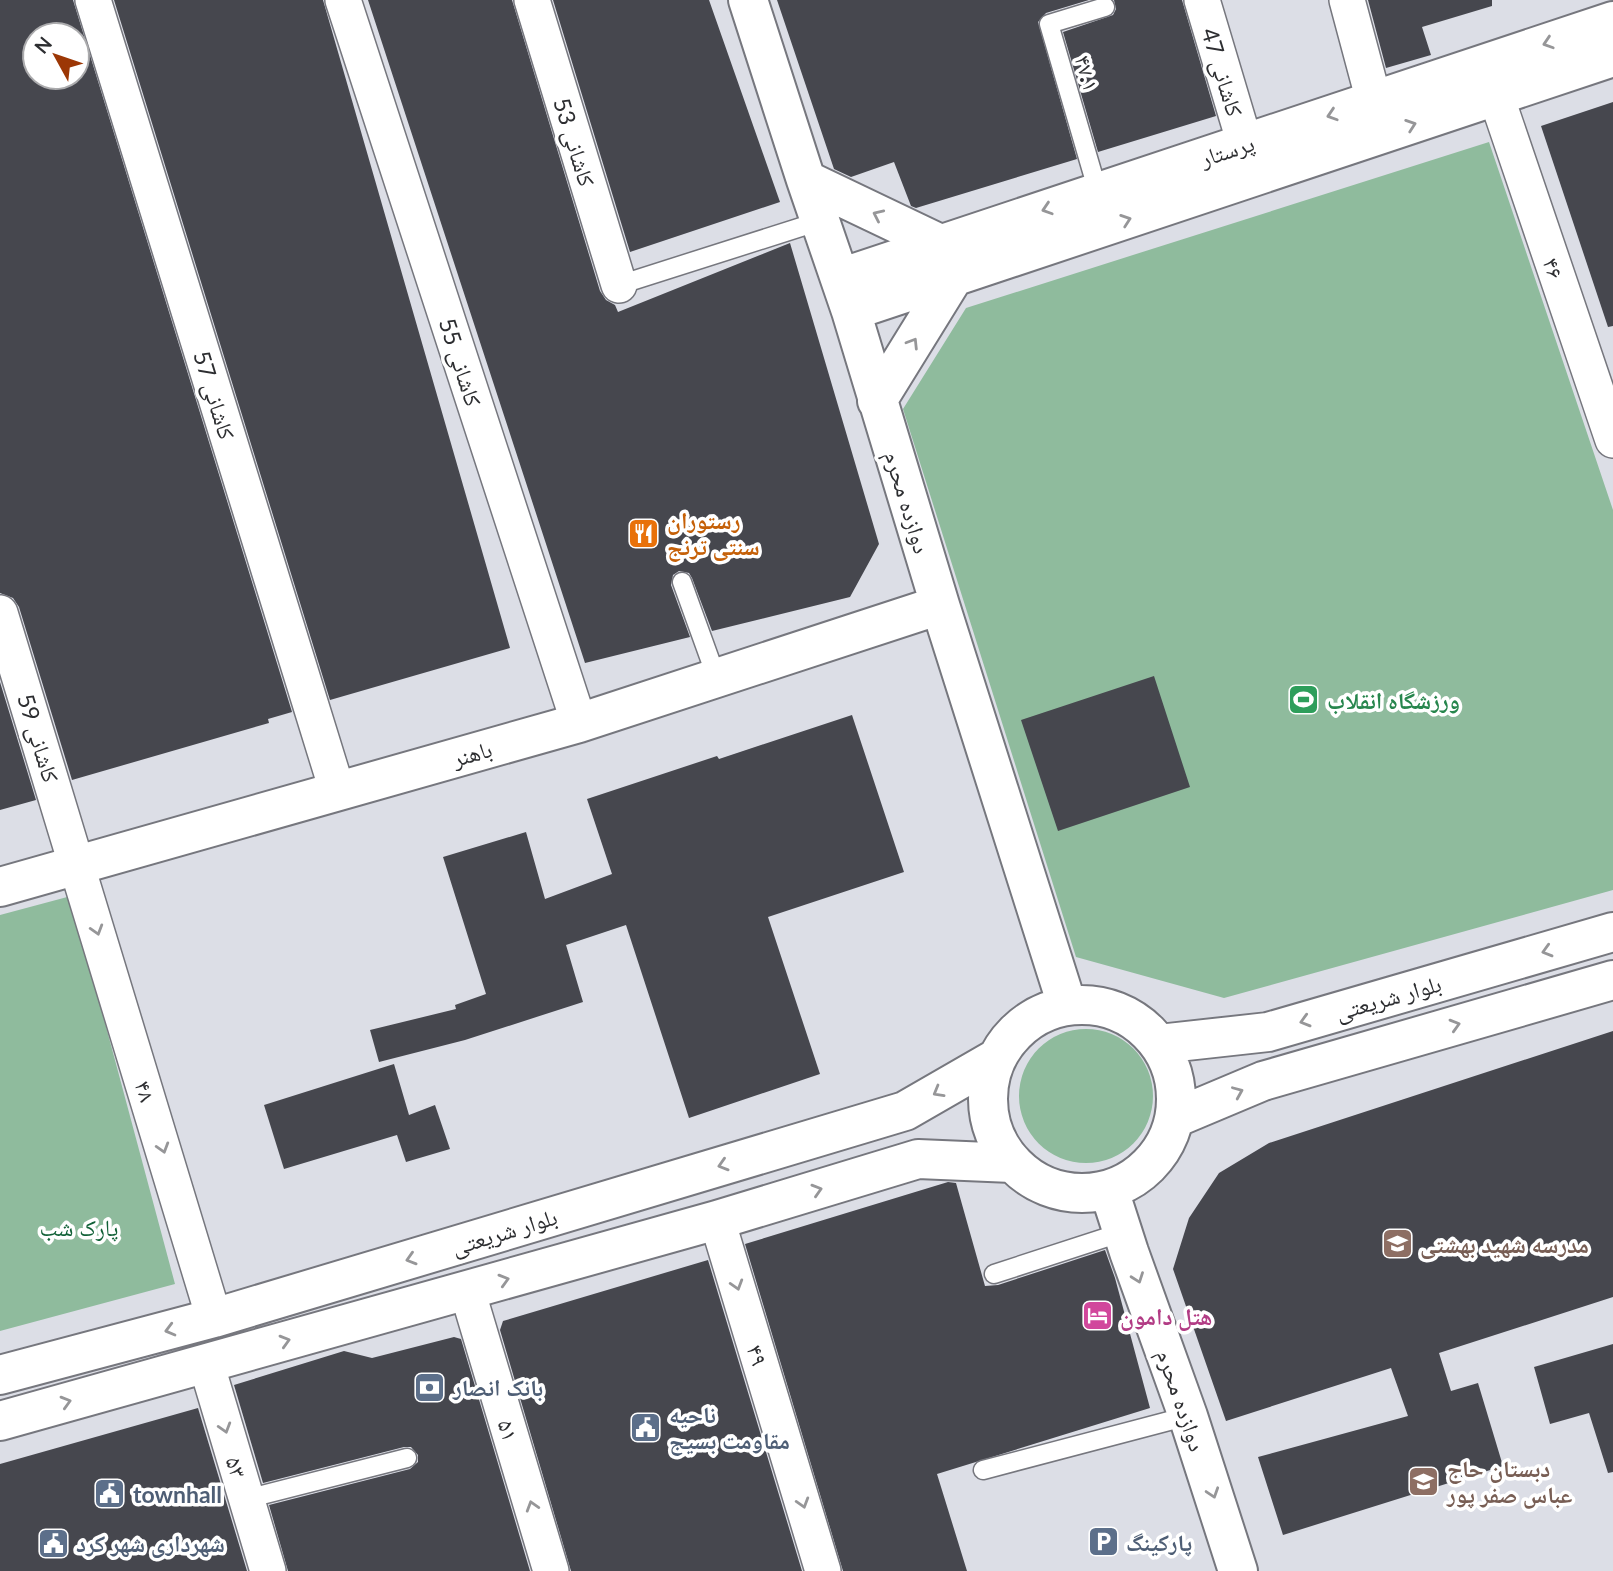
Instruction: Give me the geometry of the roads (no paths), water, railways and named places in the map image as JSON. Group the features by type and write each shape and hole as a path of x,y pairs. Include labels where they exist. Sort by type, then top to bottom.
{"main road":[{"name":"دوازده محرم","path":"748,0 846,294 940,605 1067,1005"},
{"name":"پرستار","path":"947,261 1098,192 1613,21"},
{"name":"پرستار","path":"846,294 947,261 1496,96 1613,57"},
{"path":"806,180 947,261 877,401"},
{"name":"باهنر","path":"0,887 579,723 940,605"},
{"name":"بلوار شریعتی","path":"1159,1044 1268,1032 1613,932"},
{"name":"بلوار شریعتی","path":"1175,1118 1263,1081 1613,980"},
{"path":"1067,1005 1102,1006 1124,1014 1144,1027 1159,1044 1172,1067 1177,1092 1175,1118 1167,1142 1152,1163 1132,1179 1109,1189 1083,1194 1057,1190 1032,1180 1012,1163 996,1140 988,1113 988,1085 997,1058 1012,1036 1032,1019 1067,1005"},
{"name":"بلوار شریعتی","path":"0,1375 214,1318 905,1111 997,1058"},
{"name":"بلوار شریعتی","path":"0,1421 718,1220 918,1159 1012,1163"},
{"name":"دوازده محرم","path":"1109,1189 1188,1416 1238,1571"},
{"path":"206,1363 214,1318"}],"street":[{"name":"کاشانی 57","path":"93,0 337,790"},
{"name":"کاشانی 55","path":"343,0 579,723"},
{"name":"کاشانی 53","path":"532,0 619,285"},
{"name":"کاشانی 47","path":"1202,0 1245,144"},
{"path":"1347,0 1374,101"},
{"name":"۴۶","path":"1496,96 1613,440"},
{"name":"کاشانی 59","path":"0,612 78,864"},
{"name":"۴۸","path":"78,864 214,1318"},
{"name":"۴۹","path":"718,1220 824,1571"},
{"name":"۵۱","path":"467,1290 551,1571"},
{"name":"۵۳","path":"206,1363 268,1571"}],"lane":[{"name":"۴۷.۱","path":"1098,192 1049,24 1105,7"},
{"path":"619,285 820,221"},
{"path":"682,582 717,679"},
{"path":"994,1274 1123,1232"},
{"path":"983,1470 1188,1416"},
{"path":"246,1499 407,1458"}],"place":[{"name":"رستوران سنتی ترنج","path":"644,533"},
{"name":"ورزشگاه انقلاب","path":"1304,700"},
{"name":"مدرسه شهید بهشتی","path":"1397,1244"},
{"name":"هتل دامون","path":"1097,1316"},
{"name":"بانک انصار","path":"430,1387"},
{"name":"ناحیه مقاومت بسیج","path":"646,1427"},
{"name":"دبستان حاج عباس صفر پور","path":"1424,1481"},
{"name":"townhall","path":"110,1494"},
{"name":"پارکینگ","path":"1103,1542"},
{"name":"شهرداری شهر کرد","path":"53,1543"}],"park label":[{"name":"پارک شب","path":"79,1227"}]}
